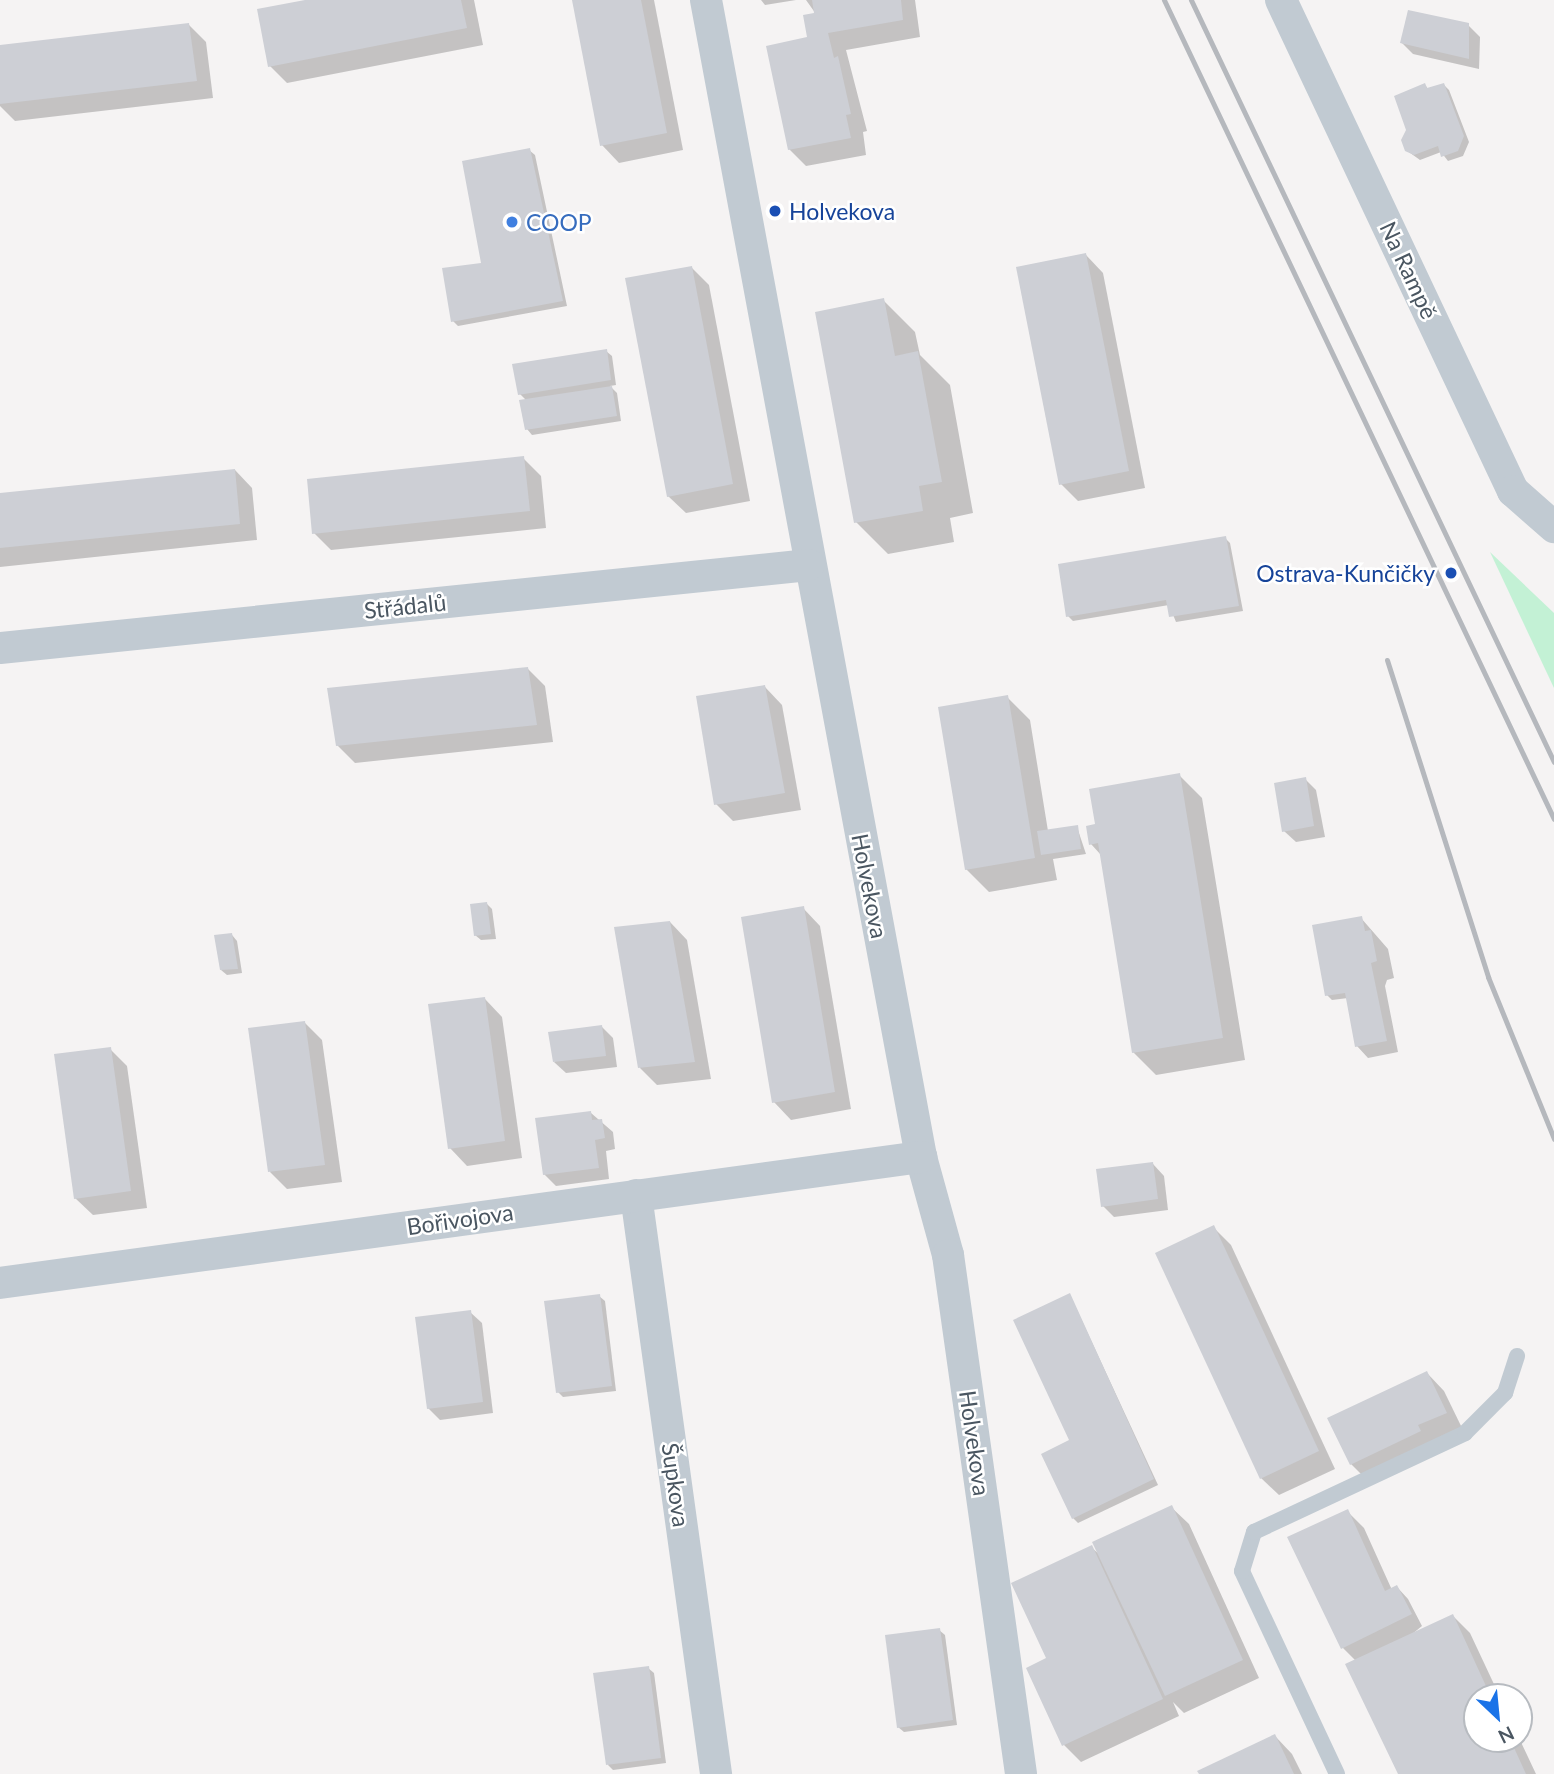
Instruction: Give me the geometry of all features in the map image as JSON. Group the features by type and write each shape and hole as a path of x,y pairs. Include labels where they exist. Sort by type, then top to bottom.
{"street":[{"name":"Holvekova","path":"706,0 921,1157 948,1255 1021,1774"},
{"name":"Na Rampě","path":"1281,0 1513,491 1554,527"},
{"name":"Střádalů","path":"0,648 809,565"},
{"name":"Bořivojova","path":"0,1283 921,1157"},
{"name":"Šupkova","path":"636,1195 716,1774"}],"lane":[{"path":"1337,1774 1242,1571 1254,1532 1465,1433 1505,1393 1517,1356"}],"green space":[{"path":"1490,552 1554,613 1554,688"}],"building":[{"path":"305,0 461,0 467,28 268,67 257,9"},
{"path":"572,0 641,0 667,133 600,146"},
{"path":"812,0 901,0 903,20 828,33 834,58 838,56 851,114 846,115 851,138 788,150 766,46 807,37 803,15 814,13"},
{"path":"1408,10 1469,23 1469,59 1400,43"},
{"path":"189,23 197,81 0,104 0,45"},
{"path":"1425,83 1427,88 1444,83 1464,136 1458,151 1441,157 1438,146 1414,155 1405,151 1401,140 1406,130 1394,96"},
{"path":"530,148 563,301 451,322 442,268 481,263 462,161"},
{"path":"1086,253 1129,471 1059,485 1016,267"},
{"path":"692,266 733,484 667,497 625,278"},
{"path":"884,298 895,356 918,351 942,482 919,486 923,511 854,523 815,312"},
{"path":"607,349 611,380 518,395 512,364"},
{"path":"612,386 617,416 525,430 519,400"},
{"path":"524,456 530,511 312,534 307,479"},
{"path":"235,469 240,524 0,548 0,493"},
{"path":"1226,536 1239,606 1169,617 1166,600 1066,617 1058,564"},
{"path":"528,667 537,725 336,746 327,688"},
{"path":"765,685 785,793 714,805 696,696"},
{"path":"1008,695 1035,858 965,870 938,707"},
{"path":"1180,773 1223,1038 1132,1053 1098,843 1089,845 1086,826 1095,824 1089,789"},
{"path":"1306,777 1314,826 1282,832 1274,783"},
{"path":"1078,825 1081,849 1041,855 1037,831"},
{"path":"487,902 491,934 474,936 470,904"},
{"path":"804,906 835,1092 772,1103 741,917"},
{"path":"1362,916 1365,931 1371,930 1377,961 1371,963 1387,1041 1355,1047 1345,993 1325,996 1312,925"},
{"path":"670,921 695,1062 638,1068 614,927"},
{"path":"232,933 238,969 220,970 214,935"},
{"path":"485,997 505,1141 448,1149 428,1004"},
{"path":"305,1021 325,1165 268,1172 248,1028"},
{"path":"602,1025 606,1056 553,1062 548,1032"},
{"path":"111,1047 131,1191 74,1199 54,1054"},
{"path":"591,1111 592,1120 602,1119 605,1138 595,1140 599,1168 543,1175 535,1118"},
{"path":"1153,1162 1158,1199 1101,1207 1096,1169"},
{"path":"1214,1225 1319,1451 1260,1479 1155,1253"},
{"path":"1070,1293 1154,1479 1072,1519 1041,1454 1069,1440 1013,1320"},
{"path":"600,1294 612,1386 556,1393 544,1301"},
{"path":"471,1310 483,1402 427,1409 415,1317"},
{"path":"1427,1371 1447,1413 1418,1425 1421,1431 1350,1465 1327,1418"},
{"path":"1172,1505 1243,1660 1165,1696 1092,1542"},
{"path":"1348,1509 1385,1591 1397,1585 1412,1614 1341,1649 1287,1537"},
{"path":"1092,1545 1163,1699 1062,1746 1026,1668 1046,1658 1011,1583"},
{"path":"1453,1614 1485,1683 1463,1683 1463,1753 1516,1753 1526,1774 1398,1774 1345,1664"},
{"path":"940,1628 953,1720 897,1728 885,1635"},
{"path":"649,1666 661,1758 606,1765 593,1673"},
{"path":"1275,1734 1294,1774 1199,1774 1197,1771"}],"railway":[{"path":"1164,0 1554,819"},
{"path":"1191,0 1554,762"},
{"path":"1387,660 1488,977 1554,1139"}],"place":[{"name":"Holvekova","path":"775,211"},
{"name":"COOP","path":"512,222"},
{"name":"Ostrava-Kunčičky","path":"1451,573"}]}
